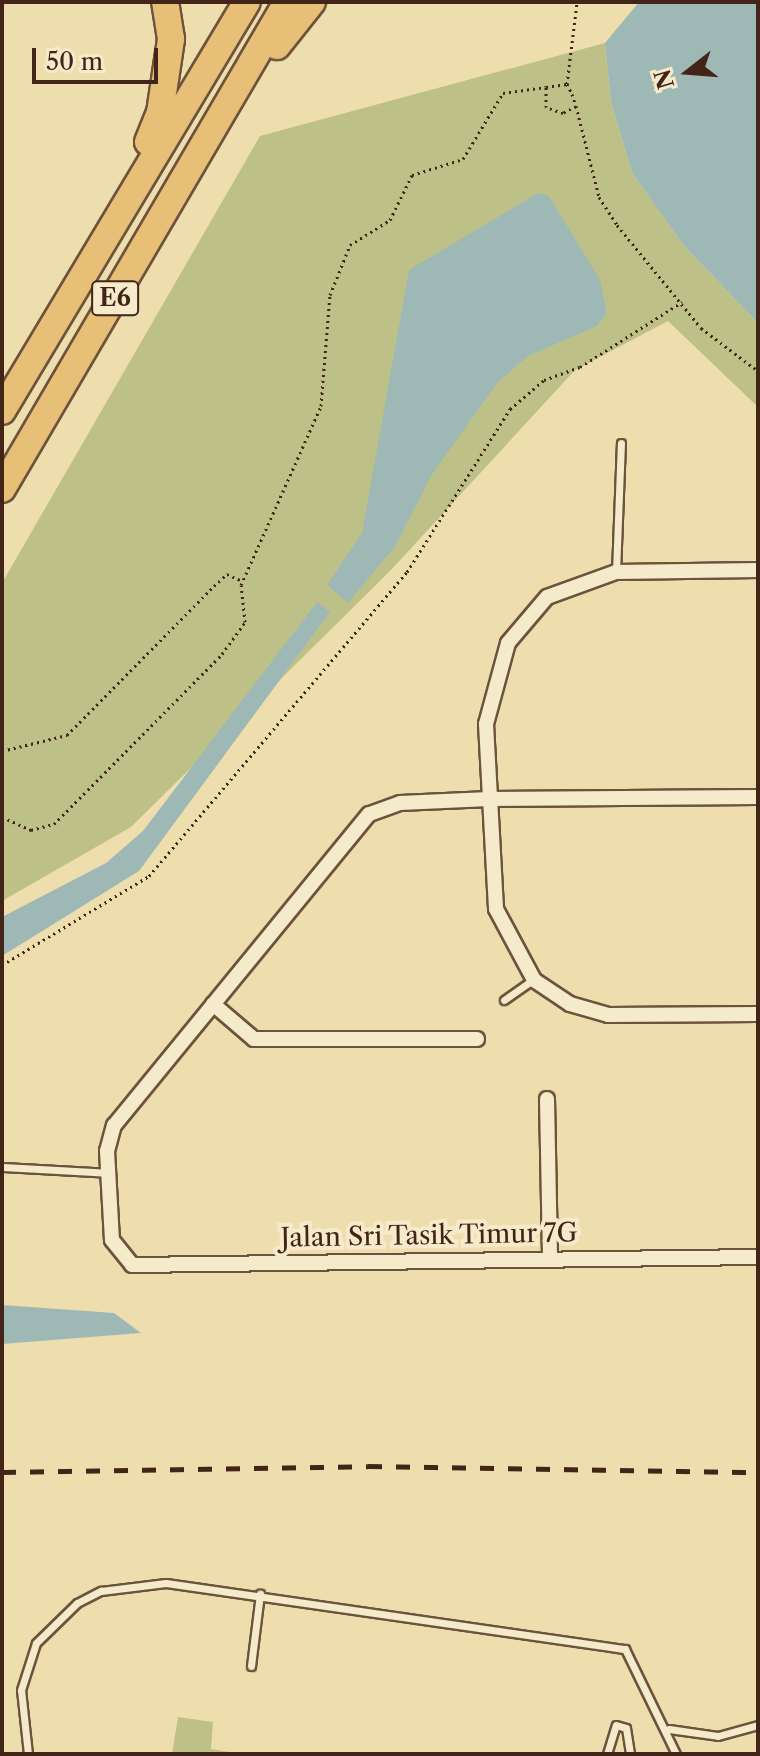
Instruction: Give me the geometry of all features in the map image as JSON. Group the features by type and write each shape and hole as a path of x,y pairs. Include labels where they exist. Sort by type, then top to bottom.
{"highway":[{"path":"111,231 160,113 171,39 165,2"},
{"name":"E6","path":"2,411 247,2"},
{"name":"E6","path":"2,489 228,108 287,2"},
{"path":"228,108 312,2"}],"street":[{"path":"758,570 616,572 547,597 508,643 490,689 489,799 496,909 534,980 597,1014 758,1014"},
{"path":"108,1173 114,1125 369,814 400,803 489,799 758,797"},
{"path":"213,1004 254,1039 477,1039"},
{"path":"547,1099 550,1258"},
{"name":"Jalan Sri Tasik Timur 7G","path":"108,1173 112,1240 132,1265 758,1257"}],"lane":[{"path":"616,572 621,443"},
{"path":"504,1000 534,980"},
{"path":"2,1167 108,1173"},
{"path":"28,1754 24,1666 55,1619 101,1591 166,1583 260,1594 625,1649 669,1729 676,1754"},
{"path":"251,1666 260,1594"},
{"path":"607,1754 616,1725 626,1728 630,1754"},
{"path":"669,1729 718,1736 758,1725"}],"path":[{"path":"577,2 567,84 576,106 599,197 701,328 758,371"},
{"path":"2,817 31,830 54,824 87,798 245,622 242,581 321,406 330,295 350,245 390,220 412,175 463,159 503,93 567,84"},
{"path":"546,87 546,107 563,113 576,106"},
{"path":"2,965 149,876 407,572 510,409 544,380 580,367 682,302"},
{"path":"2,751 67,735 227,574 242,581"}],"green space":[{"path":"605,43 611,102 632,173 684,246 758,323 758,407 668,321 575,370 391,570 131,827 2,901 2,583 260,136"},
{"path":"178,1717 213,1722 211,1749 242,1754 172,1754"}],"water":[{"path":"639,2 758,2 758,323 684,246 632,173 611,102 605,43"},
{"path":"538,193 549,196 600,280 607,313 597,326 528,356 497,383 431,476 396,545 348,603 327,585 362,533 409,270"},
{"path":"317,602 330,612 139,871 2,956 2,917 106,863 143,831"},
{"path":"2,1305 114,1313 141,1333 2,1344"}],"railway":[{"path":"2,1472 368,1466 758,1472"}]}
